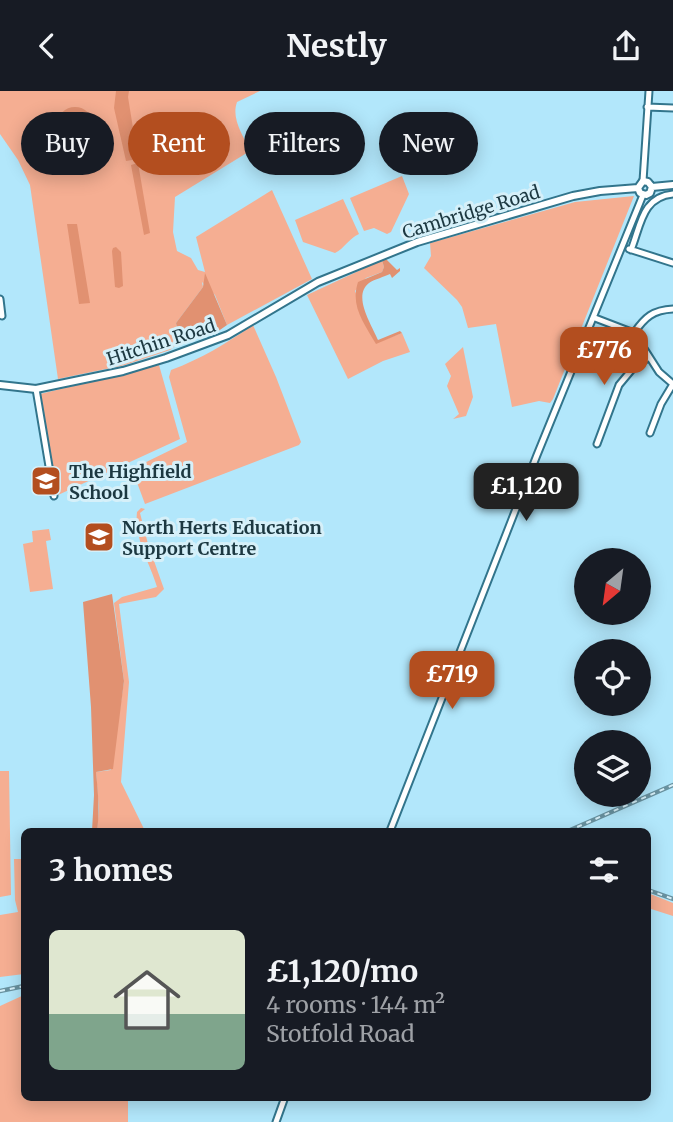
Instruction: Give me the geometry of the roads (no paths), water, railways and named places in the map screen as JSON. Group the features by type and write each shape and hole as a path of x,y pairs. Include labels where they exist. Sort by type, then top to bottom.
{"main road":[{"path":"643,181 652,187 649,194 640,192 643,181"},
{"path":"652,187 673,185"},
{"name":"Cambridge Road","path":"318,282 417,242 573,195 600,191 640,192"},
{"name":"Hitchin Road","path":"0,385 36,389 123,371 228,335 318,282"}],"street":[{"path":"643,181 649,91"},
{"path":"648,107 673,108"},
{"path":"391,828 537,455 623,248 640,192"},
{"path":"631,250 652,201 659,196 673,194"},
{"path":"623,248 673,263"},
{"path":"0,299 2,316"},
{"path":"0,305 8,306"},
{"path":"634,333 648,315 673,309"},
{"path":"594,317 634,333 648,358 673,384 661,404 650,433"},
{"path":"597,444 619,385 634,367 648,358"},
{"path":"36,389 54,496"},
{"path":"276,1122 284,1101"}],"railway":[{"path":"575,828 673,785"},
{"path":"651,891 673,899"},
{"path":"0,991 21,987"}],"place":[{"name":"The Highfield School","path":"46,481"},
{"name":"North Herts Education Support Centre","path":"99,537"}]}
